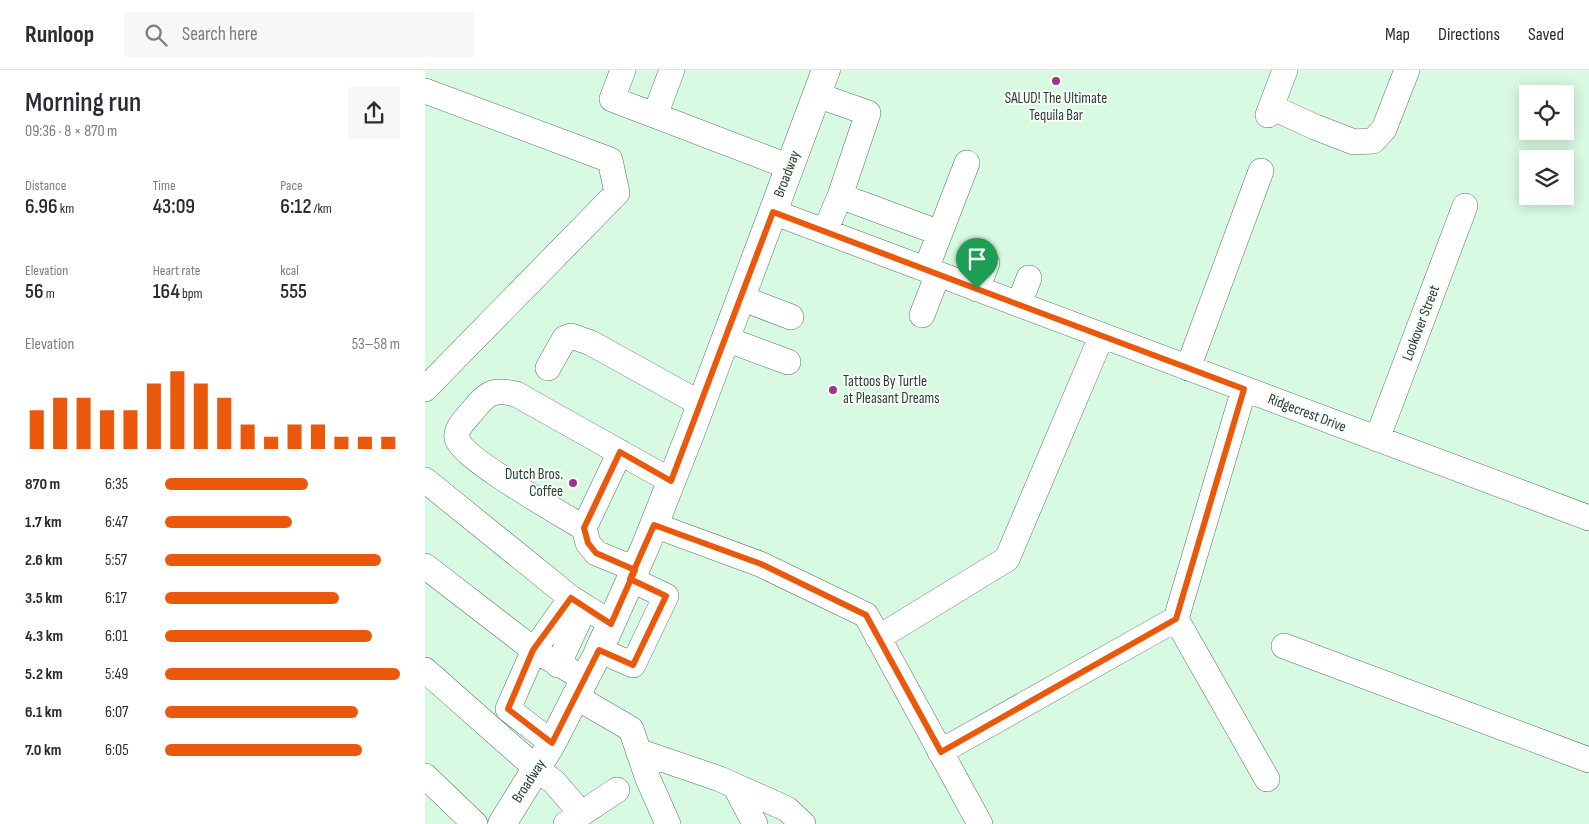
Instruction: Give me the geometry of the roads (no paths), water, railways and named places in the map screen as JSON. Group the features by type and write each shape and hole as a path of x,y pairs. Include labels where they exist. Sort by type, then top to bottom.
{"main road":[{"name":"Broadway","path":"502,824 552,743 599,650 633,574 726,339 822,82"}],"street":[{"path":"623,70 612,99 790,167"},
{"path":"655,115 672,70"},
{"path":"1285,70 1270,111 1354,142 1373,141 1384,129 1407,70"},
{"path":"822,82 868,113 840,196 825,231"},
{"path":"425,91 610,160 617,192 425,389"},
{"path":"922,315 940,233 967,163"},
{"path":"1188,368 1261,171"},
{"path":"840,196 940,233"},
{"name":"Lookover Street","path":"1377,439 1465,206"},
{"name":"Ridgecrest Drive","path":"773,212 1589,518"},
{"path":"977,289 987,263"},
{"path":"1019,304 1029,278"},
{"path":"741,298 791,317"},
{"path":"878,638 1007,559 1102,335"},
{"path":"549,368 565,338 571,336 591,343 701,404"},
{"path":"726,339 788,362"},
{"path":"941,752 1176,619 1244,389"},
{"path":"584,528 503,479 463,449 457,438 458,430 480,401 491,392 501,390 516,394 671,481"},
{"path":"599,650 633,665 666,596 596,553 588,543 584,528 620,452"},
{"path":"425,480 578,602 611,624"},
{"path":"654,525 761,564 866,615 980,824"},
{"path":"425,566 533,650 558,665 580,688 631,729 648,779 668,824"},
{"path":"552,743 508,709 533,650 578,602"},
{"path":"558,665 578,602"},
{"path":"1176,619 1267,779"},
{"path":"1284,646 1589,760"},
{"path":"425,670 537,769 555,782 574,819 617,790"},
{"path":"639,751 735,786 787,809 803,824"},
{"path":"425,776 475,824"},
{"path":"735,786 755,824"}],"place":[{"name":"SALUD! The Ultimate Tequila Bar","path":"1056,81"},
{"name":"Tattoos By Turtle at Pleasant Dreams","path":"833,390"},
{"name":"Dutch Bros. Coffee","path":"573,483"}]}
